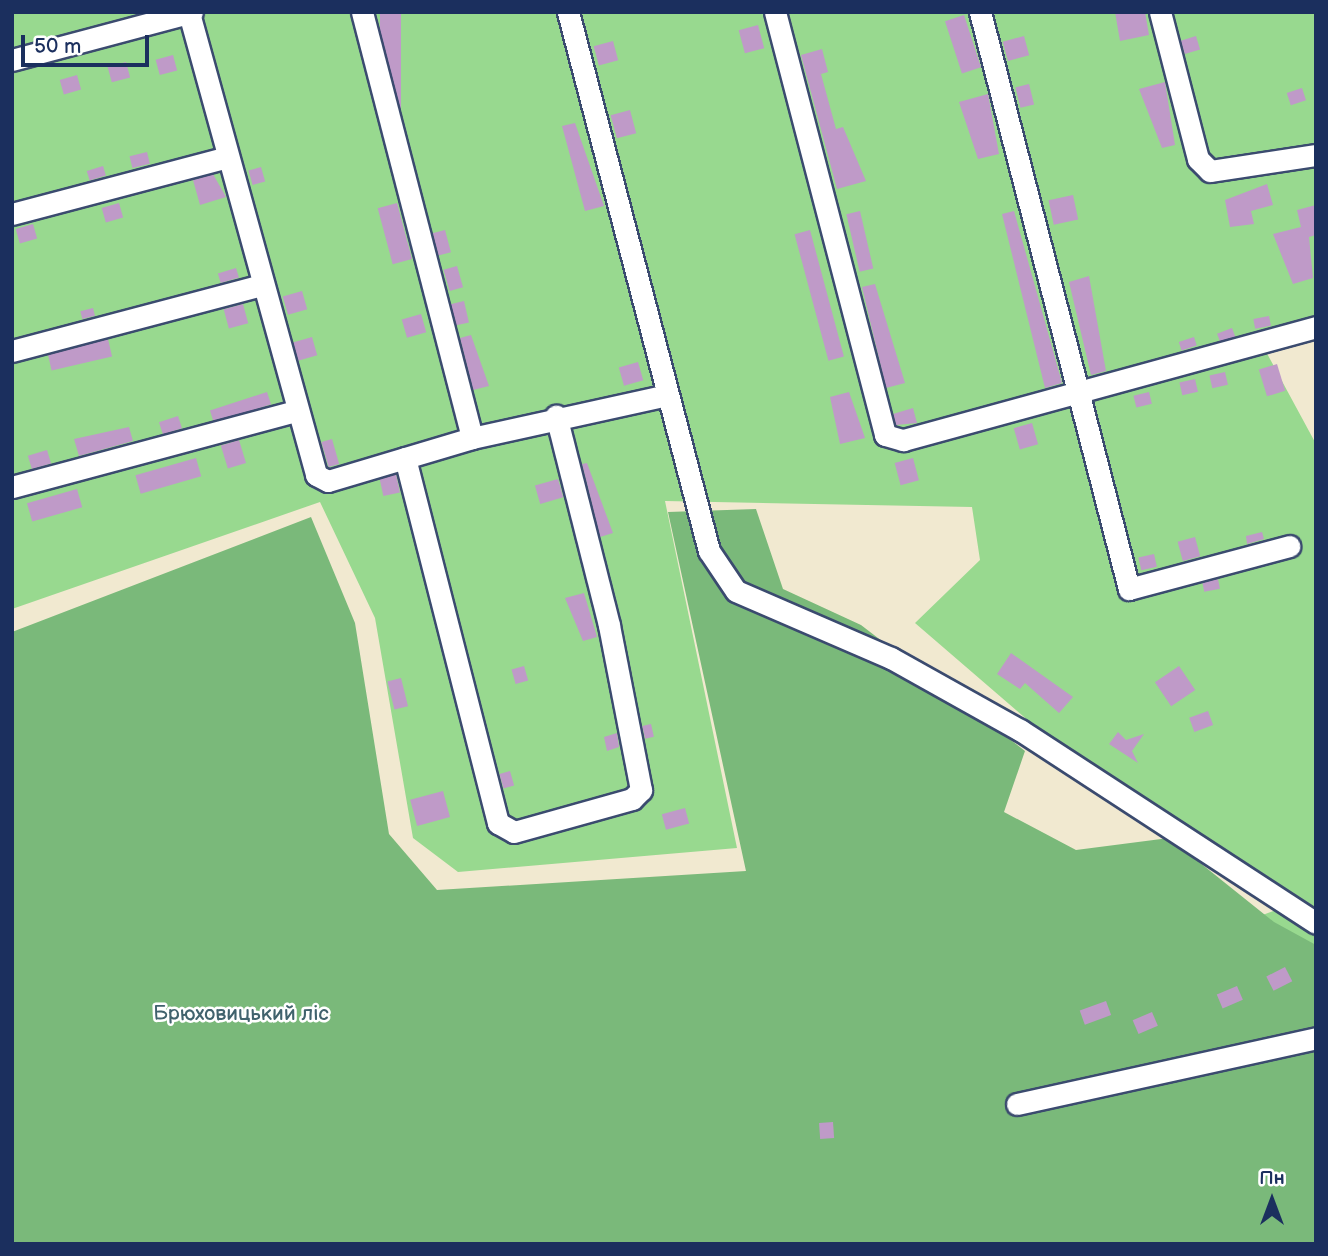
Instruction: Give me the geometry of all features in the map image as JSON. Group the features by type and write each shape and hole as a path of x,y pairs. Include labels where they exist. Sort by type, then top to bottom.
{"street":[{"path":"362,12 472,438"},
{"path":"568,12 709,551 736,591 891,658 1020,730 1316,923"},
{"path":"775,12 885,435 903,440 1316,327"},
{"path":"980,12 1129,590 1289,546"},
{"path":"1160,12 1198,159 1210,171 1316,155"},
{"path":"12,60 133,20 191,13 227,157 316,475 328,481 556,416 667,395"},
{"path":"12,214 227,157"},
{"path":"12,351 262,285"},
{"path":"12,487 296,411"},
{"path":"405,458 498,823 507,832 632,799 641,790 609,625 556,416"},
{"path":"1017,1104 1316,1038"}],"green space":[{"path":"12,12 1316,12 1316,325 1263,346 1316,444 1316,1058 999,1012 1298,902 1075,761 915,623 980,560 972,507 665,501 737,848 458,872 413,838 375,618 320,502 12,609"},
{"name":"Брюховицький ліс","path":"756,509 783,589 861,625 1025,751 1004,812 1076,850 1169,838 1274,922 1316,945 1316,1244 12,1244 12,632 311,517 355,623 389,834 437,890 746,871 668,512"}],"building":[{"path":"380,12 401,12 401,119 380,119"},
{"path":"1115,12 1145,12 1149,35 1120,41"},
{"path":"964,15 981,67 962,73 945,21"},
{"path":"758,25 764,48 745,53 739,30"},
{"path":"1024,36 1029,55 1008,61 1003,42"},
{"path":"1196,36 1200,49 1185,54 1181,41"},
{"path":"613,41 618,60 599,65 594,46"},
{"path":"822,49 828,72 821,74 836,129 843,127 866,181 837,189 801,55"},
{"path":"173,55 177,70 160,75 156,60"},
{"path":"126,62 130,77 112,82 108,67"},
{"path":"77,75 81,89 64,94 60,80"},
{"path":"1165,82 1175,145 1162,148 1139,89"},
{"path":"1029,84 1034,104 1020,108 1015,87"},
{"path":"1302,88 1306,100 1291,105 1287,93"},
{"path":"988,94 999,154 978,159 959,102"},
{"path":"630,110 636,133 617,138 611,115"},
{"path":"575,123 604,206 585,211 562,126"},
{"path":"147,152 150,164 132,168 130,156"},
{"path":"103,166 106,176 90,181 87,171"},
{"path":"261,167 265,181 253,185 249,171"},
{"path":"213,174 226,197 200,205 193,180"},
{"path":"1267,184 1273,205 1251,211 1254,224 1230,227 1225,200"},
{"path":"1073,195 1078,219 1054,225 1049,200"},
{"path":"119,203 123,217 106,222 102,208"},
{"path":"397,203 412,259 393,264 378,208"},
{"path":"1316,205 1316,235 1309,237 1313,278 1293,284 1273,234 1301,227 1297,210"},
{"path":"860,211 873,268 860,272 846,214"},
{"path":"1014,211 1062,383 1045,388 1002,214"},
{"path":"33,224 37,238 20,243 16,229"},
{"path":"445,230 451,252 438,256 432,233"},
{"path":"810,230 844,357 828,361 795,234"},
{"path":"457,266 463,287 450,291 444,270"},
{"path":"236,268 239,278 221,283 218,274"},
{"path":"1089,276 1106,371 1091,375 1069,282"},
{"path":"875,284 905,383 886,388 862,287"},
{"path":"302,291 307,309 288,315 283,297"},
{"path":"464,301 469,322 455,326 450,304"},
{"path":"243,304 248,323 229,328 224,309"},
{"path":"93,308 95,316 82,319 80,311"},
{"path":"421,314 426,332 407,338 402,320"},
{"path":"1269,316 1271,326 1255,329 1253,319"},
{"path":"1232,328 1235,336 1220,342 1217,334"},
{"path":"471,335 489,386 473,390 460,338"},
{"path":"312,337 317,355 298,361 293,343"},
{"path":"1194,337 1197,346 1182,351 1179,342"},
{"path":"108,339 112,357 52,370 48,353"},
{"path":"638,362 643,380 624,386 619,368"},
{"path":"1277,364 1285,391 1267,396 1259,370"},
{"path":"1225,372 1228,385 1212,388 1209,376"},
{"path":"1195,379 1198,392 1182,395 1179,383"},
{"path":"267,392 271,404 214,423 210,411"},
{"path":"849,392 865,438 840,444 830,397"},
{"path":"1149,392 1152,404 1136,408 1133,396"},
{"path":"913,408 917,423 896,425 893,414"},
{"path":"178,416 182,428 163,435 159,422"},
{"path":"1032,423 1038,444 1020,449 1014,428"},
{"path":"129,427 133,441 79,456 74,439"},
{"path":"332,439 339,464 329,467 321,442"},
{"path":"239,440 246,463 228,469 221,446"},
{"path":"47,450 51,463 32,469 28,456"},
{"path":"196,458 201,476 141,494 135,475"},
{"path":"913,458 919,480 901,485 895,463"},
{"path":"587,463 613,533 600,537 582,464"},
{"path":"396,474 400,493 383,496 379,478"},
{"path":"558,479 563,497 540,504 535,486"},
{"path":"77,489 82,507 32,522 27,503"},
{"path":"1262,532 1264,539 1247,544 1246,536"},
{"path":"1195,537 1200,556 1183,561 1178,542"},
{"path":"1154,554 1157,567 1141,570 1138,558"},
{"path":"1218,579 1220,589 1204,592 1202,582"},
{"path":"584,593 597,637 583,641 565,598"},
{"path":"1011,653 1073,697 1059,713 1025,683 1020,689 997,674"},
{"path":"524,666 528,680 516,684 512,670"},
{"path":"1179,666 1195,690 1171,706 1155,682"},
{"path":"401,678 408,706 394,710 387,681"},
{"path":"1208,711 1213,725 1194,732 1189,718"},
{"path":"651,724 654,737 645,739 642,726"},
{"path":"1118,732 1126,740 1144,734 1132,751 1138,763 1109,744"},
{"path":"617,733 619,747 607,751 604,737"},
{"path":"510,771 514,785 504,788 499,774"},
{"path":"443,791 450,817 417,826 410,800"},
{"path":"685,808 689,823 666,830 662,814"},
{"path":"1285,967 1292,981 1274,991 1266,977"},
{"path":"1237,986 1243,1000 1223,1008 1217,995"},
{"path":"1106,1001 1111,1015 1085,1025 1080,1011"},
{"path":"1152,1012 1158,1026 1139,1034 1133,1020"},
{"path":"833,1122 834,1138 820,1139 819,1123"}]}
